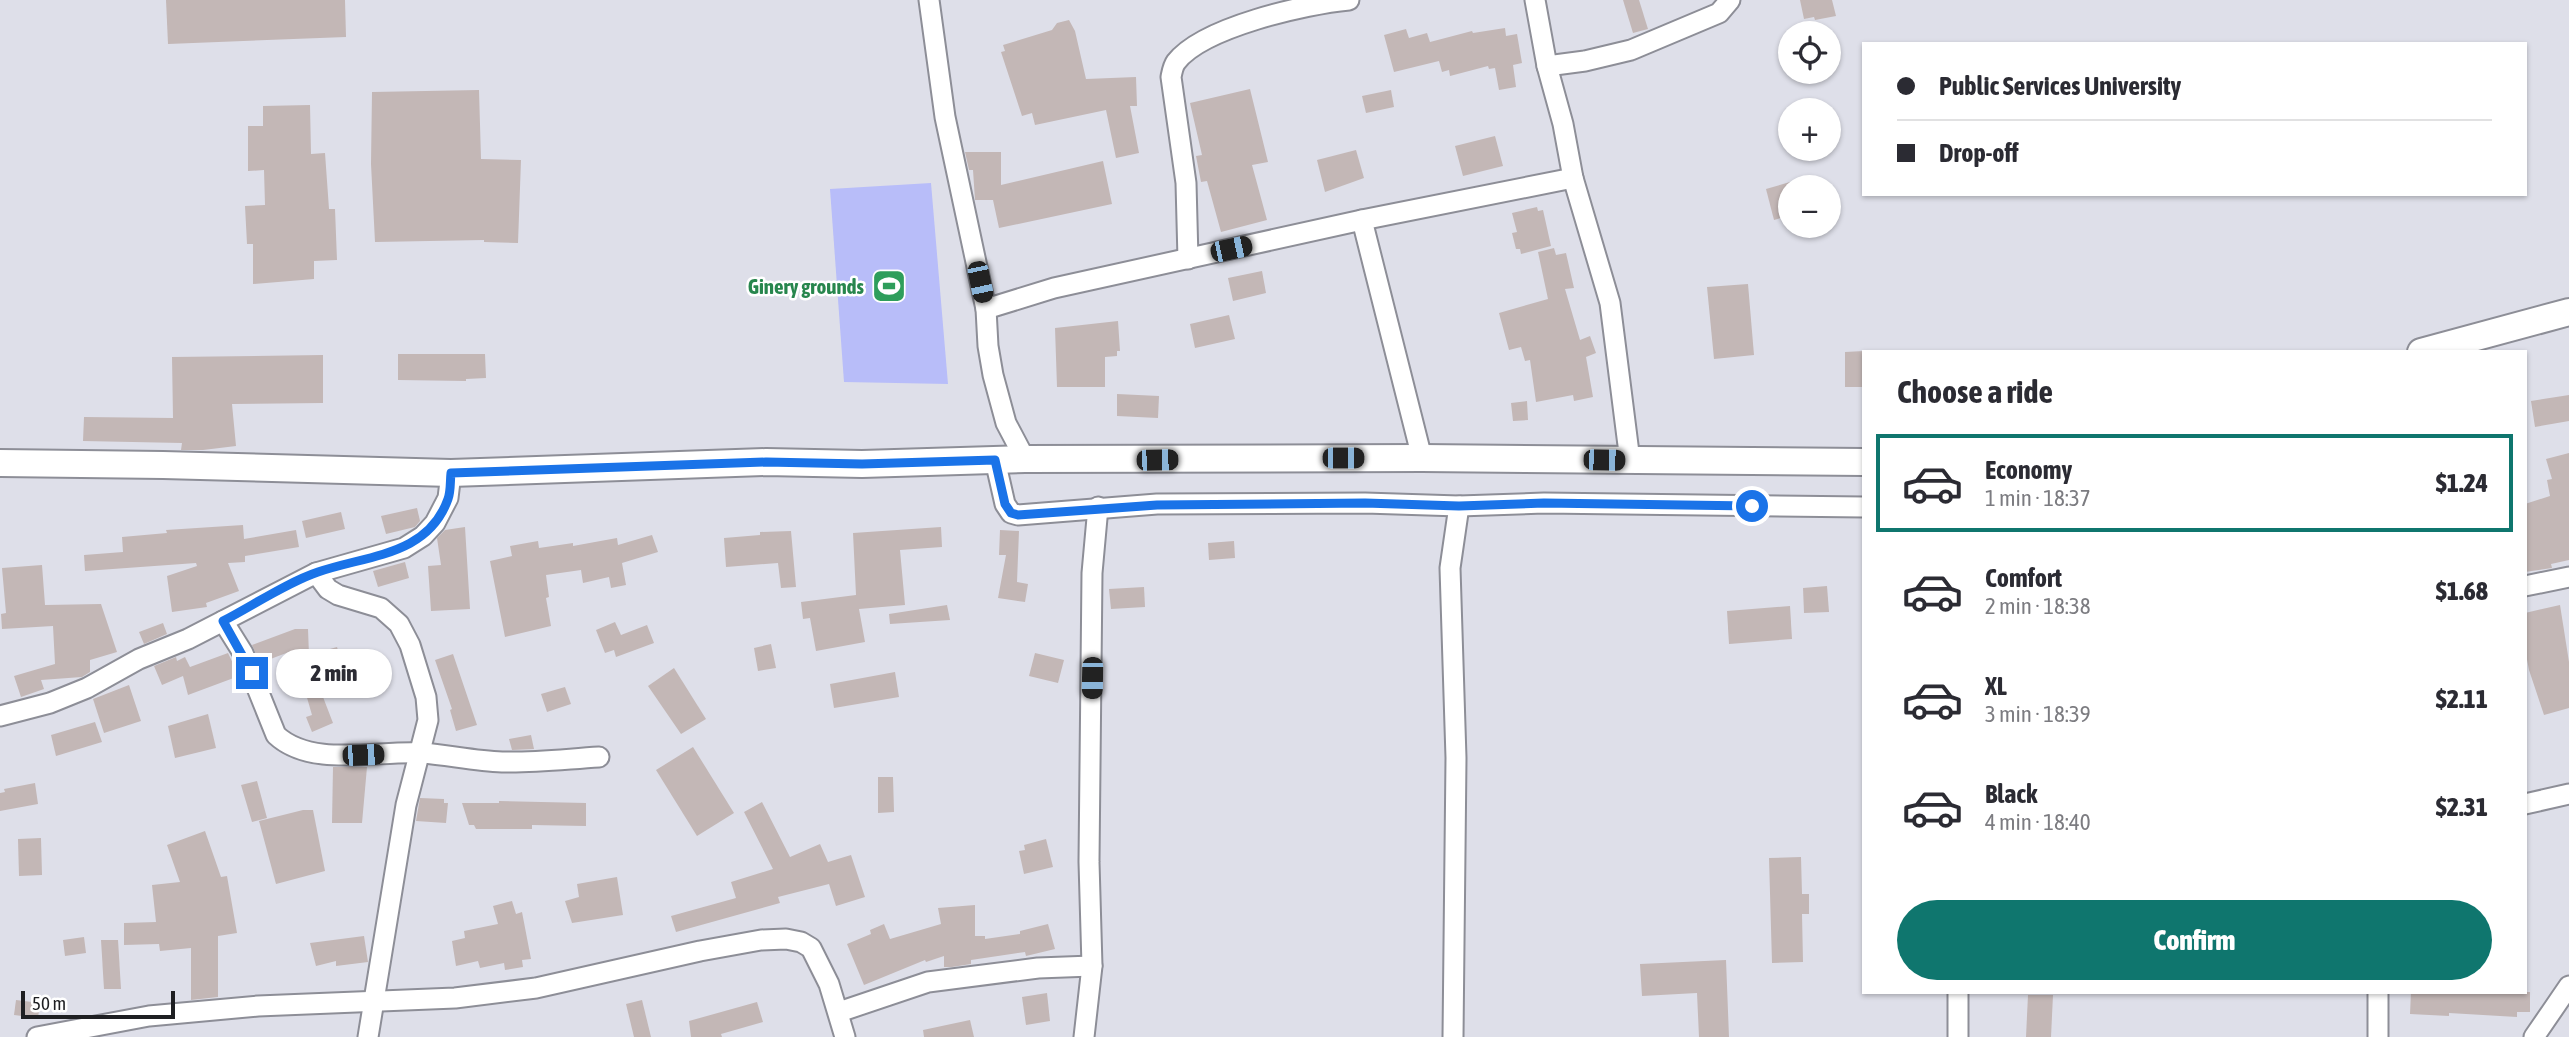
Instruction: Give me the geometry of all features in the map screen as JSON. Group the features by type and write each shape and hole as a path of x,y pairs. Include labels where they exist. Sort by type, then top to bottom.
{"main road":[{"path":"2428,350 2569,312"},
{"path":"0,463 451,473 766,462 862,464 1024,459 1422,458 1862,462"}],"street":[{"path":"929,0 945,117 986,309 993,375 1006,423 1024,459"},
{"path":"1188,259 1186,183 1171,77 1175,64 1189,50 1224,32 1265,16 1349,0"},
{"path":"1535,0 1573,178 1610,303 1630,461"},
{"path":"1547,66 1585,61 1631,50 1719,13 1730,0"},
{"path":"986,309 1054,288 1362,220 1573,178"},
{"path":"1362,220 1422,458"},
{"path":"995,460 1005,504 1011,513 1018,515 1098,507 1340,503 1862,507"},
{"path":"0,716 50,703 74,693 139,659 188,639 316,573 404,548 435,523 448,498 451,473"},
{"path":"1452,1037 1455,758 1450,568 1459,506"},
{"path":"1084,1037 1092,966 1089,862 1092,573 1098,507"},
{"path":"316,573 328,589 338,595 381,608 399,624 410,645 426,697 428,720 406,805 372,1002 369,1037"},
{"path":"2527,586 2569,577"},
{"path":"223,621 252,673 269,722 284,743 338,755 419,752 499,762 598,757"},
{"path":"2527,804 2569,794"},
{"path":"37,1037 149,1016 258,1006 455,998 536,988 700,951 761,940 786,939 801,942 811,948 825,974 845,1037"},
{"path":"839,1012 928,982 1038,968 1092,966"},
{"path":"2534,1037 2569,986"},
{"path":"1958,994 1958,1037"},
{"path":"2378,994 2378,1037"}],"shaded area":[{"name":"Ginery grounds","path":"931,183 948,384 844,382 830,189"}],"building":[{"path":"166,0 345,0 346,37 168,44"},
{"path":"1623,0 1639,0 1648,29 1633,33"},
{"path":"1800,0 1832,0 1836,16 1804,19"},
{"path":"1069,20 1075,31 1086,79 1136,77 1137,106 1130,106 1139,153 1116,158 1106,110 1035,125 1032,113 1022,116 1001,52 1005,51 1003,45 1052,30 1057,23"},
{"path":"1505,28 1506,36 1517,34 1522,63 1513,65 1516,87 1499,90 1495,68 1489,69 1488,66 1450,76 1449,70 1442,72 1439,61 1394,72 1384,35 1406,29 1409,38 1427,33 1430,42 1472,31"},
{"path":"1250,89 1268,162 1252,165 1267,220 1221,232 1207,181 1201,182 1196,156 1202,155 1190,103"},
{"path":"479,90 481,159 521,160 518,243 484,240 375,242 371,164 372,92"},
{"path":"1391,90 1394,107 1366,113 1362,96"},
{"path":"310,105 311,154 325,153 329,209 335,209 337,260 314,261 314,279 253,284 253,244 247,244 245,206 265,205 264,170 248,171 248,126 263,126 263,106"},
{"path":"1495,136 1503,166 1463,176 1455,146"},
{"path":"1356,150 1364,178 1325,192 1317,160"},
{"path":"965,152 1001,152 1001,185 1103,161 1112,204 999,228 993,200 975,200 973,170 969,170"},
{"path":"1778,186 1778,219 1774,220 1766,189"},
{"path":"1537,207 1538,211 1543,210 1551,246 1521,254 1520,249 1516,249 1512,233 1517,232 1512,213"},
{"path":"1554,248 1556,255 1566,253 1574,288 1565,289 1580,340 1590,336 1596,353 1586,357 1593,397 1574,401 1573,395 1536,402 1530,360 1525,361 1521,347 1509,350 1499,313 1548,299 1538,252"},
{"path":"1262,271 1266,293 1233,301 1228,278"},
{"path":"1748,284 1754,355 1714,359 1707,287"},
{"path":"1229,315 1235,339 1195,348 1190,324"},
{"path":"1118,321 1120,351 1117,351 1117,356 1105,357 1105,387 1057,387 1055,328"},
{"path":"1862,351 1862,387 1845,387 1845,352"},
{"path":"398,354 485,354 486,378 466,381 398,380"},
{"path":"323,355 323,403 232,404 236,446 181,450 182,443 83,441 84,417 173,418 172,357"},
{"path":"1117,394 1159,396 1158,418 1117,416"},
{"path":"2569,395 2569,421 2535,427 2531,401"},
{"path":"1527,401 1528,420 1513,421 1511,403"},
{"path":"2569,453 2569,560 2551,564 2552,568 2527,572 2527,503 2550,496 2547,480 2552,479 2546,459"},
{"path":"417,508 420,521 415,527 386,534 381,516"},
{"path":"341,512 345,529 306,538 302,521"},
{"path":"243,525 244,539 296,530 299,547 245,556 245,562 228,563 239,591 206,603 207,607 172,612 167,576 197,566 196,563 85,571 84,555 123,552 122,537 167,533 166,530"},
{"path":"465,527 470,609 431,611 428,566 441,565 437,538 445,530"},
{"path":"941,527 942,547 900,550 905,605 859,609 865,642 816,651 810,618 803,619 801,602 856,595 853,533"},
{"path":"1000,530 1019,531 1017,582 1028,584 1025,602 998,598 1006,555 999,555"},
{"path":"791,531 796,587 781,588 778,563 726,567 724,538 760,535 760,532"},
{"path":"652,535 658,552 622,563 626,585 611,588 609,577 583,583 581,570 546,575 549,597 546,598 551,626 505,637 490,561 512,556 510,546 538,541 539,548 573,543 573,546 617,538 618,545"},
{"path":"1234,541 1235,558 1209,560 1208,543"},
{"path":"405,562 409,578 378,587 373,571"},
{"path":"42,565 45,605 101,604 117,652 90,660 90,672 82,677 41,680 44,689 21,697 14,676 55,664 53,626 2,629 1,614 6,613 2,568"},
{"path":"1827,586 1829,612 1804,613 1803,588"},
{"path":"1144,587 1145,607 1111,609 1109,589"},
{"path":"947,605 950,620 890,624 889,614"},
{"path":"2560,605 2569,662 2569,708 2544,715 2527,660 2527,613"},
{"path":"1790,606 1792,639 1729,644 1727,611"},
{"path":"615,622 621,635 647,625 654,643 616,657 614,650 605,653 596,630"},
{"path":"163,623 167,634 144,644 139,632"},
{"path":"295,629 308,629 309,655 337,647 345,674 318,684 333,723 312,732 306,717 312,715 299,670 294,671 289,652 260,663 252,645"},
{"path":"771,644 776,668 758,671 754,648"},
{"path":"228,653 239,676 188,695 183,676 162,685 154,666 176,657 177,661 185,657 190,667"},
{"path":"1035,653 1064,660 1058,683 1029,676"},
{"path":"453,654 477,725 456,731 450,710 452,709 435,660"},
{"path":"674,668 706,719 681,734 648,686"},
{"path":"895,672 899,697 834,708 830,684"},
{"path":"129,685 141,721 104,733 93,699"},
{"path":"565,687 571,704 547,712 541,694"},
{"path":"208,714 216,748 175,758 168,726"},
{"path":"95,722 102,742 56,756 51,735"},
{"path":"531,735 534,749 512,750 509,739"},
{"path":"693,747 734,813 697,836 656,770"},
{"path":"333,767 367,767 362,823 332,823"},
{"path":"878,777 893,777 894,812 878,813"},
{"path":"257,781 267,818 252,822 241,785"},
{"path":"35,783 38,804 0,811 0,793 5,792 4,789"},
{"path":"420,798 444,799 444,803 448,803 446,823 416,821"},
{"path":"762,802 790,857 820,844 828,862 851,855 865,897 836,906 829,884 778,897 780,903 676,932 671,916 736,898 731,882 773,869 744,812"},
{"path":"462,803 586,803 586,826 532,825 532,829 476,829 474,825 469,825"},
{"path":"313,810 325,871 276,884 259,821"},
{"path":"205,831 221,877 227,876 237,933 218,936 218,997 191,1000 191,948 160,951 159,944 124,945 124,923 156,922 152,885 180,882 167,845"},
{"path":"41,838 42,875 19,876 18,839"},
{"path":"1046,839 1053,867 1024,874 1019,851 1025,850 1024,845"},
{"path":"1801,857 1802,894 1809,894 1809,914 1802,914 1803,962 1772,963 1769,858"},
{"path":"617,877 623,915 572,923 565,901 579,897 577,884"},
{"path":"512,901 516,914 522,912 531,959 522,960 523,967 505,970 504,963 480,968 478,961 456,966 452,941 465,938 464,931 498,924 493,906"},
{"path":"975,905 975,936 985,936 985,939 1020,934 1020,931 1048,924 1055,949 1026,956 1025,952 971,960 971,964 952,967 944,967 944,956 926,962 925,960 864,985 847,944 871,934 870,930 884,924 890,939 941,924 938,908"},
{"path":"364,936 368,962 336,966 336,961 316,966 310,943"},
{"path":"84,937 86,953 65,956 63,940"},
{"path":"101,940 118,940 121,989 104,989"},
{"path":"1726,960 1729,1037 1699,1037 1697,993 1642,996 1640,964"},
{"path":"2530,992 2530,1012 2517,1012 2517,1017 2410,1014 2411,994"},
{"path":"1047,993 1050,1021 1026,1025 1022,997"},
{"path":"2028,995 2053,995 2051,1037 2026,1037"},
{"path":"16,1000 40,1003 38,1018 14,1015"},
{"path":"642,1000 651,1037 634,1037 626,1004"},
{"path":"757,1002 763,1022 721,1034 722,1037 691,1037 689,1021"},
{"path":"970,1020 974,1037 924,1037 923,1030"}],"place":[{"name":"Ginery grounds","path":"889,286"}],"route":[{"path":"252,673 223,621 316,573 404,548 435,523 448,498 451,473 766,462 862,464 995,460 1005,504 1011,513 1018,515 1098,507 1157,505 1365,503 1459,506 1544,503 1752,506"}]}
